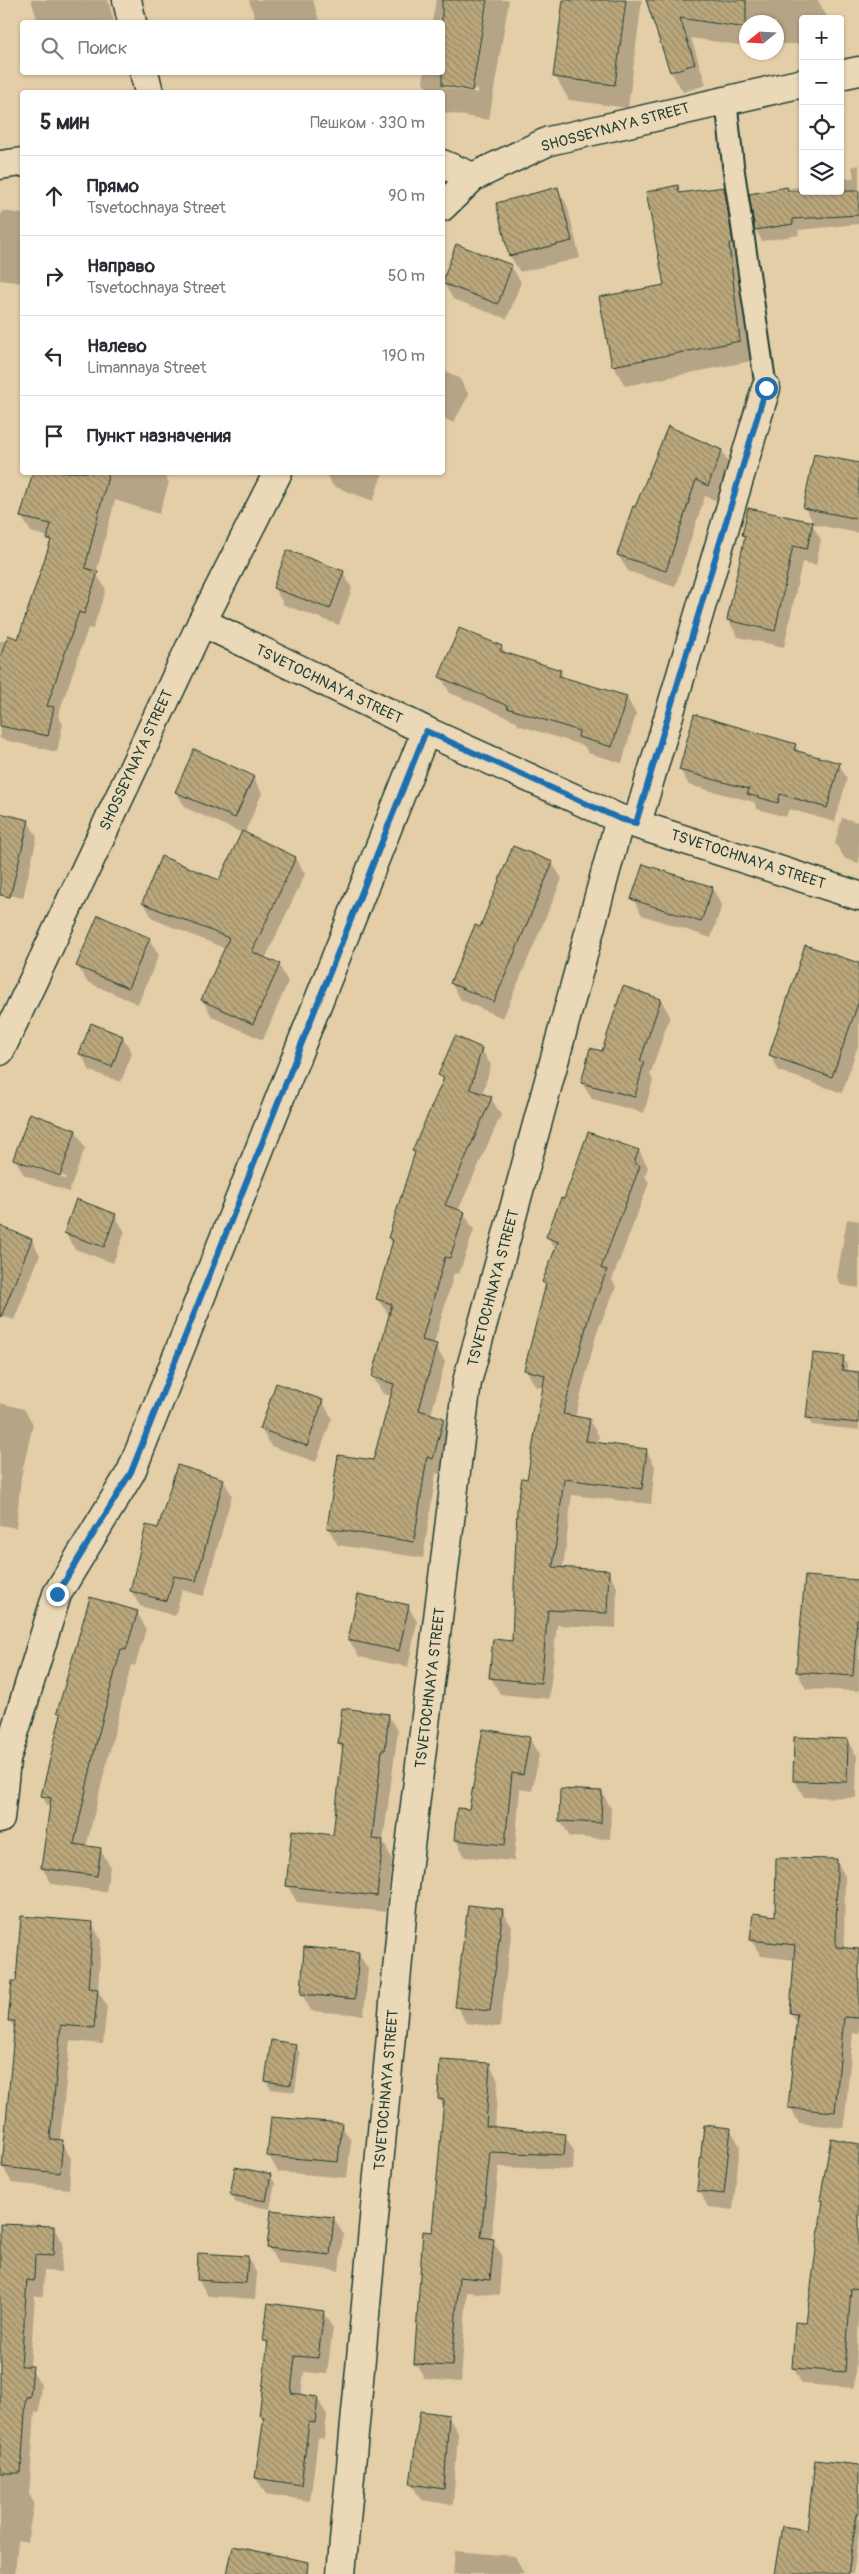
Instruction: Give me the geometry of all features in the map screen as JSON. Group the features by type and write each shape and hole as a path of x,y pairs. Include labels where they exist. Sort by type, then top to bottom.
{"street":[{"path":"127,0 132,20"},
{"path":"844,74 859,71"},
{"path":"145,75 148,90"},
{"name":"SHOSSEYNAYA STREET","path":"445,203 473,177 549,141 799,84"},
{"path":"0,165 20,162"},
{"path":"445,165 473,177"},
{"name":"TSVETOCHNAYA STREET","path":"341,2574 404,1895 467,1382 628,821 766,388"},
{"name":"SHOSSEYNAYA STREET","path":"0,1051 202,622 276,475"},
{"name":"TSVETOCHNAYA STREET","path":"202,622 426,731 628,821 859,896"},
{"path":"0,1819 6,1760 57,1594 131,1472 426,731"}],"lane":[{"path":"726,99 733,165 766,388"}],"building":[{"path":"442,0 487,0 472,91 442,85 442,75 445,75 445,20 442,20"},
{"path":"563,0 626,0 615,85 553,77"},
{"path":"646,0 746,0 746,15 739,15 739,27 680,18 695,64 670,72"},
{"path":"678,185 679,193 724,187 733,243 729,244 740,341 612,366 599,297 664,285 646,192"},
{"path":"558,187 572,241 509,256 496,203"},
{"path":"787,187 788,191 799,191 799,195 844,195 844,191 859,191 859,215 793,219 793,224 755,230 749,194"},
{"path":"456,244 512,265 498,304 445,284 445,275"},
{"path":"668,426 722,450 708,486 696,480 666,571 617,555 633,506 635,507"},
{"path":"814,454 859,463 859,519 803,508"},
{"path":"32,475 108,475 85,568 98,572 84,614 79,612 47,706 54,707 48,736 0,726 0,658 8,635 18,639 51,540 47,539 51,524 20,517"},
{"path":"748,508 813,522 807,549 793,546 775,631 727,620 745,536 742,535"},
{"path":"287,550 344,571 330,609 273,588"},
{"path":"459,628 502,646 500,651 561,670 559,676 627,696 612,747 578,737 579,731 507,708 508,706 439,677"},
{"path":"694,714 796,744 794,750 840,763 827,808 780,794 778,803 747,794 749,789 679,770"},
{"path":"194,749 254,776 235,818 175,792"},
{"path":"0,813 29,820 10,897 0,895"},
{"path":"242,831 296,857 252,952 280,964 253,1024 201,1000 229,938 142,903 161,856 219,880"},
{"path":"513,846 553,862 494,1002 450,983 475,925 480,927"},
{"path":"643,864 713,887 701,922 631,899"},
{"path":"98,915 150,938 128,988 76,966"},
{"path":"805,945 859,963 859,1001 832,1077 769,1055"},
{"path":"623,986 661,999 640,1061 644,1062 635,1097 581,1083 590,1048 602,1051"},
{"path":"91,1023 123,1036 112,1067 79,1054"},
{"path":"455,1036 482,1048 470,1089 492,1097 445,1205 465,1212 450,1258 445,1257 422,1340 437,1344 419,1410 444,1418 433,1459 427,1457 414,1542 327,1528 338,1455 373,1460 394,1384 372,1377 392,1304 376,1299 393,1240 388,1238 415,1152 412,1151 444,1078 438,1075"},
{"path":"30,1113 76,1130 60,1176 13,1159"},
{"path":"588,1132 639,1150 634,1163 640,1166 601,1268 607,1270 589,1316 563,1414 590,1419 586,1441 647,1449 642,1489 564,1479 553,1567 609,1570 607,1613 548,1610 541,1683 489,1678 493,1639 512,1641 517,1508 522,1478 527,1479 545,1375 524,1370 546,1284 542,1282 558,1242 546,1237 561,1198 564,1199"},
{"path":"76,1199 116,1214 104,1247 64,1233"},
{"path":"0,1226 32,1239 1,1317 0,1316"},
{"path":"813,1353 844,1356 842,1370 859,1372 859,1423 806,1418"},
{"path":"276,1383 323,1400 307,1446 260,1429"},
{"path":"177,1465 224,1479 196,1581 174,1576 167,1601 130,1591 146,1525 158,1528"},
{"path":"805,1576 859,1580 859,1619 857,1619 853,1676 796,1672"},
{"path":"358,1594 409,1605 399,1651 348,1640"},
{"path":"90,1597 138,1611 126,1650 121,1649 97,1740 74,1844 101,1848 97,1876 41,1868 51,1798 41,1796 61,1714 57,1712"},
{"path":"342,1708 389,1714 385,1750 382,1750 372,1839 383,1840 377,1896 286,1886 292,1830 333,1835 343,1745 338,1744"},
{"path":"483,1729 530,1737 523,1775 512,1773 505,1845 454,1840 457,1808 469,1809"},
{"path":"794,1737 848,1739 847,1782 793,1781"},
{"path":"560,1789 602,1791 601,1823 559,1821"},
{"path":"776,1858 837,1859 836,1947 859,1949 859,2018 844,2017 835,2112 788,2108 797,2014 790,2013 795,1945 750,1940 753,1913 775,1916"},
{"path":"468,1905 503,1909 490,2011 455,2007"},
{"path":"21,1916 93,1922 88,1988 98,1989 94,2028 61,2025 50,2139 63,2140 60,2173 2,2167 15,2021 8,2021 12,1981 16,1981"},
{"path":"304,1947 359,1952 355,1999 301,1994"},
{"path":"271,2040 296,2044 291,2085 265,2081"},
{"path":"440,2060 490,2063 486,2126 566,2134 564,2155 490,2152 481,2237 494,2239 490,2280 459,2277 452,2366 414,2364 423,2231 432,2232 444,2100 438,2099"},
{"path":"271,2117 342,2123 338,2162 267,2156"},
{"path":"704,2125 731,2128 724,2194 697,2191"},
{"path":"831,2138 859,2144 859,2289 851,2288 845,2372 792,2368 795,2322 806,2323 823,2200 820,2200"},
{"path":"235,2167 271,2174 266,2201 230,2195"},
{"path":"271,2210 334,2217 330,2255 267,2248"},
{"path":"0,2224 54,2226 53,2256 35,2255 34,2281 27,2280 21,2366 33,2366 30,2397 26,2397 21,2473 0,2473"},
{"path":"198,2253 248,2256 246,2283 197,2280"},
{"path":"268,2303 324,2311 318,2358 295,2356 291,2393 318,2397 315,2423 309,2422 301,2485 255,2478 264,2417 259,2416 268,2341 263,2341"},
{"path":"420,2411 449,2415 444,2489 410,2484"},
{"path":"815,2460 859,2465 859,2514 857,2514 848,2574 774,2574 782,2526 807,2530"},
{"path":"233,2546 308,2562 307,2574 227,2574"}],"route":[{"path":"57,1594 131,1472 426,731 620,819 636,823 766,388"}]}
